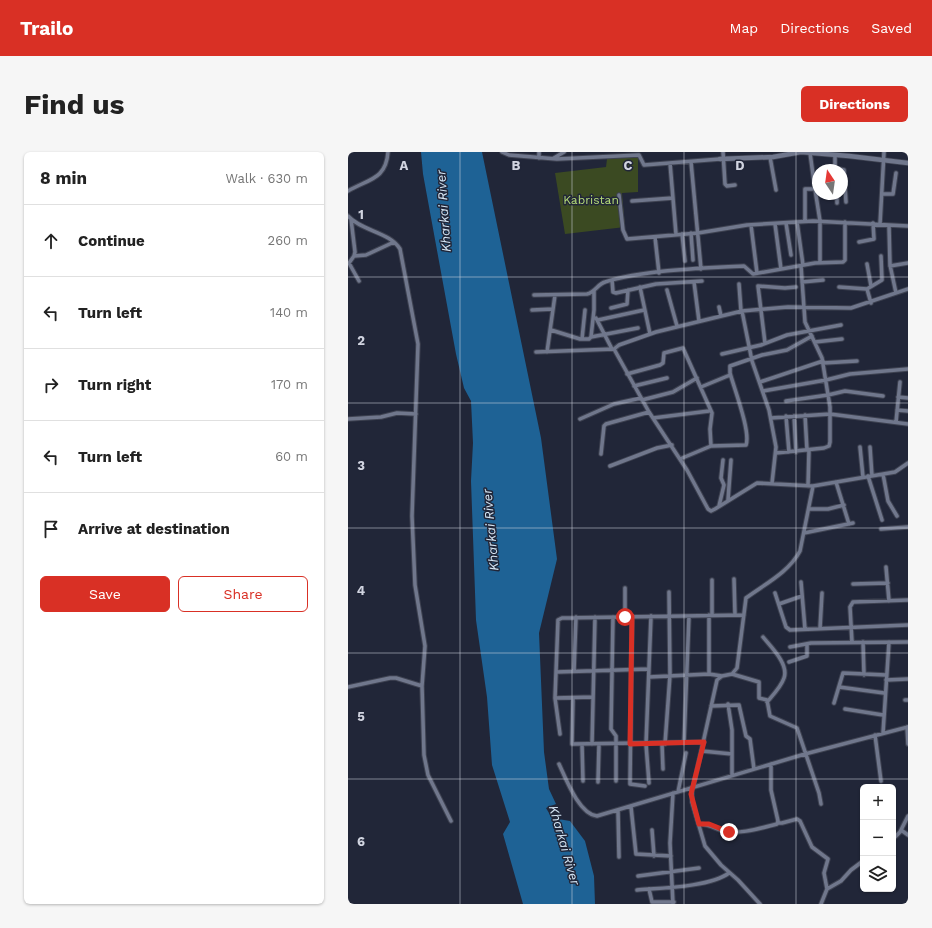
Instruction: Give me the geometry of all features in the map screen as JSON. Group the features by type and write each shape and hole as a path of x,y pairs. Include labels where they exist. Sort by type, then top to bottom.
{"street":[{"path":"348,191 381,173 387,164 388,152"},
{"path":"502,152 509,155 553,159 638,155 641,156 644,165 721,159 770,158 795,153 835,155 849,154 868,159 884,159 908,163"},
{"path":"539,152 539,158"},
{"path":"553,159 564,152"},
{"path":"723,152 721,159 726,185 734,185"},
{"path":"880,224 884,152"},
{"path":"810,153 812,167"},
{"path":"835,155 835,164"},
{"path":"770,158 776,190"},
{"path":"691,162 701,269"},
{"path":"670,164 676,234"},
{"path":"882,194 893,194 896,173"},
{"path":"805,221 805,189 812,189"},
{"path":"620,195 625,238 698,233 751,225 805,221 873,223 889,226 908,226"},
{"path":"632,201 673,198"},
{"path":"817,200 820,221 820,263"},
{"path":"350,217 394,242 400,249 418,338 412,516 415,585 425,646 422,686 424,762 428,775 451,821"},
{"path":"350,217 354,256 349,263 359,280"},
{"path":"776,452 796,452 824,448 830,444 830,414 823,362 805,322 803,307 802,265 797,222"},
{"path":"534,295 588,294 594,291 602,283 612,280 659,273 744,266 748,268 750,273 757,273 802,265 844,261 845,222"},
{"path":"786,223 791,255"},
{"path":"859,242 874,239 873,223"},
{"path":"775,224 781,269"},
{"path":"751,225 757,273"},
{"path":"889,226 890,266 896,293"},
{"path":"691,233 693,260"},
{"path":"682,234 685,261"},
{"path":"655,237 659,273"},
{"path":"354,256 366,255 394,242"},
{"path":"839,288 867,289 882,280 881,256"},
{"path":"890,266 908,263"},
{"path":"867,264 871,286"},
{"path":"612,280 614,292 656,284 702,281"},
{"path":"802,282 823,280"},
{"path":"694,282 699,320"},
{"path":"739,284 742,311 751,359 771,418 776,452 772,483"},
{"path":"765,343 758,286 785,288 796,287"},
{"path":"640,287 650,334"},
{"path":"867,289 871,303"},
{"path":"536,352 613,349 619,345 677,326 742,311 760,308 803,307 843,309 871,303 908,289"},
{"path":"612,308 627,304 628,290"},
{"path":"666,290 677,326"},
{"path":"591,337 594,316 594,291"},
{"path":"547,352 555,295"},
{"path":"719,308 721,316"},
{"path":"532,310 554,309"},
{"path":"582,339 586,310"},
{"path":"598,320 644,310"},
{"path":"594,316 598,320 649,412 672,445 708,509 711,511 756,483 813,486 883,474 899,470 908,463"},
{"path":"722,354 749,348 780,337 809,330 841,325"},
{"path":"551,330 582,339 589,339 591,337 638,328"},
{"path":"680,459 711,446 742,446 747,442 743,416 730,375 730,366 767,354 787,350 812,336"},
{"path":"815,342 842,338"},
{"path":"627,374 660,365 663,362 664,353 683,348 712,413 710,429 711,446"},
{"path":"760,382 823,362 857,361"},
{"path":"763,391 826,380 850,374 908,369"},
{"path":"701,387 730,375"},
{"path":"634,386 667,378"},
{"path":"580,419 614,404 673,392 697,378"},
{"path":"896,422 900,382"},
{"path":"786,401 848,391 883,396"},
{"path":"898,397 908,398"},
{"path":"897,410 908,411"},
{"path":"654,418 710,411"},
{"path":"601,454 605,425 616,420 649,412"},
{"path":"348,419 377,418 397,414 416,414"},
{"path":"771,418 830,414 908,424"},
{"path":"805,415 808,450 808,486"},
{"path":"786,416 789,452"},
{"path":"794,416 796,452"},
{"path":"610,466 657,448 672,445"},
{"path":"870,446 870,476 882,520"},
{"path":"860,447 863,477"},
{"path":"720,506 724,485 721,478 723,460"},
{"path":"728,500 731,460"},
{"path":"883,474 888,501 896,516"},
{"path":"804,533 851,523 836,482"},
{"path":"732,674 737,668 746,598 796,560 800,551 813,486"},
{"path":"809,509 822,509 844,505"},
{"path":"881,529 908,527"},
{"path":"886,567 890,601"},
{"path":"734,579 735,615"},
{"path":"708,674 712,580"},
{"path":"801,582 805,629"},
{"path":"852,584 888,583"},
{"path":"625,588 625,617"},
{"path":"663,769 663,744 670,675 669,592"},
{"path":"775,593 788,629 908,625"},
{"path":"820,628 822,593"},
{"path":"779,604 802,596"},
{"path":"852,642 850,607 852,602 908,600"},
{"path":"560,734 555,698 558,620 562,618 576,617 744,615"},
{"path":"632,616 630,784 645,786"},
{"path":"649,783 646,744 651,616"},
{"path":"684,743 688,675 689,616"},
{"path":"574,671 576,617"},
{"path":"592,744 595,617"},
{"path":"613,617 611,730 616,736 616,781"},
{"path":"763,637 776,653 784,673 783,680 767,702 769,713 772,717 796,726 819,793 821,804"},
{"path":"790,646 852,642 908,642"},
{"path":"863,642 864,674"},
{"path":"882,733 889,642"},
{"path":"789,662 807,656 807,644"},
{"path":"556,672 649,669"},
{"path":"834,703 843,673 886,675"},
{"path":"649,677 708,674 722,676 732,674 759,682 758,698 767,702"},
{"path":"722,676 717,680 702,751 692,788 692,802 706,846 729,873 738,880 760,904"},
{"path":"348,687 396,678 422,686"},
{"path":"886,680 908,679"},
{"path":"839,687 884,693"},
{"path":"555,698 593,697"},
{"path":"573,698 572,744 663,744 704,742"},
{"path":"728,704 732,730 732,775"},
{"path":"711,706 738,704 741,707 746,736 750,740 754,769"},
{"path":"845,709 883,715"},
{"path":"559,764 577,799 589,813 597,816 840,744 908,727 908,744"},
{"path":"875,735 881,781"},
{"path":"582,744 583,781"},
{"path":"598,782 599,744"},
{"path":"702,751 732,754"},
{"path":"678,792 686,753"},
{"path":"772,764 771,790 778,823"},
{"path":"649,889 652,902 674,903 670,827 673,793"},
{"path":"631,807 635,852 637,855 671,856"},
{"path":"618,811 619,857"},
{"path":"896,836 901,830 908,816"},
{"path":"699,824 709,824 723,831 734,832 798,819 812,847 828,859 824,873 827,889 821,904"},
{"path":"652,830 654,856"},
{"path":"901,830 908,835"},
{"path":"827,889 841,881 860,864"},
{"path":"638,876 699,868"},
{"path":"637,890 702,884 719,879 729,873"}],"green space":[{"name":"Kabristan","path":"638,156 638,192 622,193 625,227 565,234 555,173 606,167 607,159"}],"water":[{"name":"Kharkai River","path":"421,152 482,152 541,438 557,559 539,633 544,752 549,789 556,804 546,808 552,818 570,821 585,841 594,876 595,904 523,904 503,834 510,822 492,765 487,697 476,620 471,481 473,443 471,401 464,388 456,354 423,174"}],"route":[{"path":"625,617 632,616 630,744 704,742 692,784 692,802 699,824 709,824 723,831 729,832"}]}
